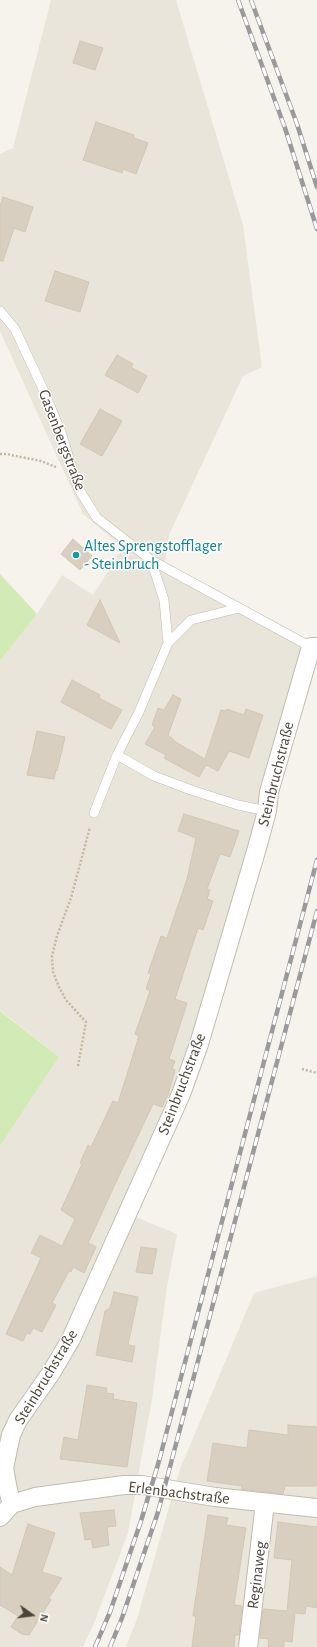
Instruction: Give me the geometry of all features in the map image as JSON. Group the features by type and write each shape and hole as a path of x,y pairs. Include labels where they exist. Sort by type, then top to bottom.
{"street":[{"name":"Steinbruchstraße","path":"6,1510 8,1490 4,1468 11,1435 18,1420 51,1373 71,1339 181,1094 201,1036 257,848 267,811 269,792 314,647"},
{"name":"Erlenbachstraße","path":"6,1510 35,1497 111,1487 142,1485 265,1504 317,1508"},
{"name":"Reginaweg","path":"248,1647 265,1504"}],"lane":[{"name":"Gasenbergstraße","path":"0,311 15,328 61,432 78,488 97,518 151,560 314,647"},
{"path":"151,560 164,600 168,642"},
{"path":"94,813 117,755 139,712 168,642 191,620 239,608"},
{"path":"117,755 154,776 238,805 267,811"}],"path":[{"path":"0,454 41,461 74,473"},
{"path":"78,1066 86,1022 66,1000 59,987 53,972 52,956 56,936 71,898 82,861 94,813"},
{"path":"302,1069 317,1073"}],"shaded area":[{"path":"51,0 176,0 243,225 262,367 243,376 169,535 164,570 309,649 195,1044 126,1213 177,1234 167,1287 152,1399 128,1533 95,1621 83,1647 0,1647 0,1146 59,1057 0,1010 0,661 37,614 62,575 93,595 123,548 83,514 0,331 0,154 13,148"},
{"path":"317,1276 317,1647 126,1647 137,1619 180,1469 254,1293"}],"green space":[{"path":"0,574 37,614 0,661"},
{"path":"0,1011 59,1057 0,1146"}],"building":[{"path":"80,41 103,48 95,70 73,63"},
{"path":"96,122 134,135 134,138 148,143 136,174 123,169 122,173 83,160"},
{"path":"3,197 33,207 25,232 14,228 3,261 0,261 0,206"},
{"path":"55,271 89,282 80,312 45,301"},
{"path":"117,355 133,364 131,367 147,376 138,393 105,375"},
{"path":"100,409 122,421 102,456 80,444"},
{"name":"Altes Sprengstofflager - Steinbruch","path":"73,539 92,556 80,570 61,554"},
{"path":"100,600 120,643 87,625"},
{"path":"72,680 100,695 99,698 122,710 111,729 61,702"},
{"path":"173,695 181,699 168,735 174,741 205,759 221,710 226,711 227,709 244,715 246,709 263,715 249,758 229,751 218,771 206,765 199,777 164,758 166,755 145,744 155,727 152,725 158,708 164,710"},
{"path":"37,731 65,737 54,779 27,775"},
{"path":"184,814 239,831 230,857 220,854 207,889 210,890 207,899 213,901 203,930 198,928 175,999 187,1003 169,1059 175,1061 172,1069 175,1070 168,1095 162,1107 153,1104 117,1180 88,1243 96,1247 84,1273 73,1267 71,1272 69,1271 52,1303 56,1305 42,1332 33,1328 30,1334 27,1333 23,1341 6,1334 41,1258 31,1253 40,1235 62,1246 75,1219 61,1210 82,1164 80,1163 88,1145 91,1147 113,1101 118,1103 139,1036 135,1034 150,991 146,989 151,974 148,973 161,936 167,938 187,879 196,838 178,831"},
{"path":"141,1247 157,1249 152,1274 136,1272"},
{"path":"114,1292 138,1297 128,1345 135,1346 132,1362 96,1355 105,1311 110,1308"},
{"path":"87,1385 107,1388 106,1393 114,1394 113,1399 137,1403 127,1467 60,1459 64,1437 78,1440"},
{"path":"288,1425 317,1427 317,1486 285,1486 283,1494 241,1489 242,1486 207,1481 213,1443 247,1448 249,1430 288,1435"},
{"path":"114,1510 116,1526 107,1527 109,1545 93,1548 91,1539 85,1540 80,1513"},
{"path":"208,1515 228,1518 226,1525 246,1528 234,1605 242,1606 239,1635 235,1635 234,1647 192,1647 196,1616 193,1616"},
{"path":"278,1522 317,1527 317,1608 306,1606 305,1614 295,1613 292,1642 284,1641 284,1647 268,1647 269,1639 260,1638 263,1609 287,1611 292,1560 274,1558"},
{"path":"28,1524 55,1533 42,1572 62,1578 49,1598 51,1600 29,1635 22,1634 11,1627 18,1616 0,1605 0,1567 12,1575"}],"railway":[{"path":"238,0 285,128 317,229"},
{"path":"251,0 297,124 317,187"},
{"path":"95,1647 110,1612 141,1521 159,1461 317,860"},
{"path":"110,1647 122,1618 158,1512 317,911"}],"place":[{"name":"Altes Sprengstofflager - Steinbruch","path":"76,555"}]}
